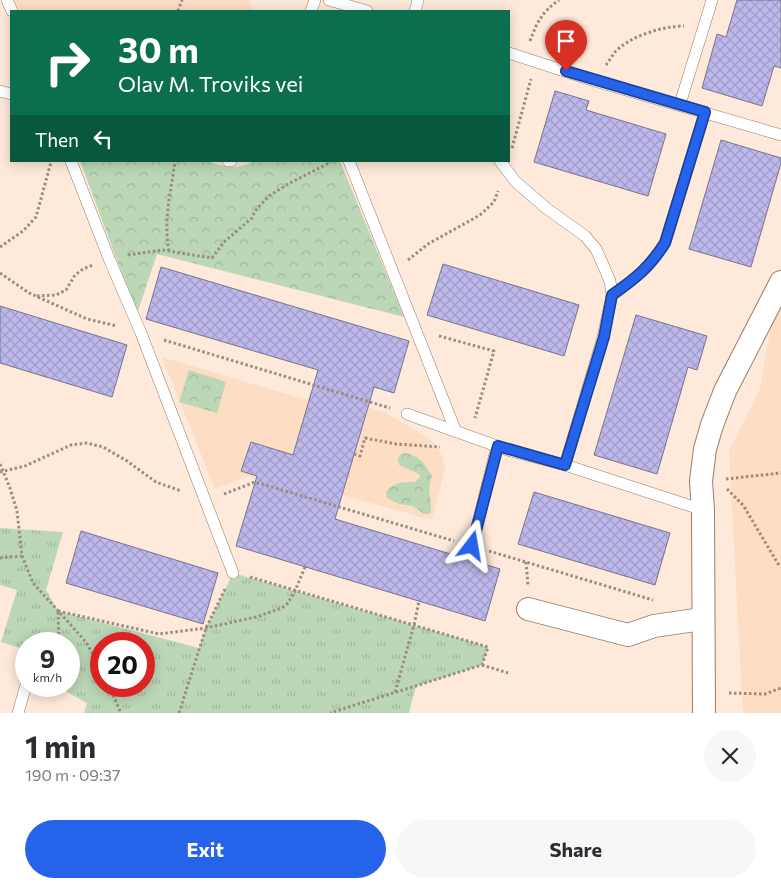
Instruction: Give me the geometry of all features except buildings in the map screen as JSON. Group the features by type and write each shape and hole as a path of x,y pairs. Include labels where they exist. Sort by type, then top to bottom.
{"street":[{"path":"704,713 702,619 703,510 701,481 705,449 725,390 781,282"},
{"path":"528,609 628,635 654,626 702,619"}],"lane":[{"path":"329,0 342,2 364,10"},
{"path":"680,104 712,0"},
{"path":"510,53 595,81 680,104 781,135"},
{"path":"612,295 638,277 653,262 665,243 705,112"},
{"path":"71,162 110,261 141,333 233,572"},
{"path":"349,162 456,432"},
{"path":"502,165 515,181 546,208 585,236 596,249 610,281 612,295 604,337 565,465"},
{"path":"408,414 498,446 565,465 703,510"},
{"path":"472,546 498,446"},
{"path":"18,713 23,697"}],"path":[{"path":"524,58 537,21 559,0"},
{"path":"595,81 616,51 643,34 675,26 705,26"},
{"path":"512,148 536,62"},
{"path":"0,247 23,231 36,217 51,162"},
{"path":"169,251 166,219 175,162"},
{"path":"36,296 56,295 66,290 75,275 83,269 145,251 169,251 212,258 224,242 252,218 268,196 329,162"},
{"path":"393,274 428,244 480,215 494,202 502,165"},
{"path":"0,273 36,296 87,319 128,328 408,414"},
{"path":"354,454 360,456 365,438 396,444 437,448 470,436 494,351 415,329"},
{"path":"2,471 25,466 71,445 87,443 103,448 127,461 156,482 175,490 184,491 205,502 255,482 655,600"},
{"path":"0,464 17,511 22,556 33,583 86,642 90,649"},
{"path":"718,480 781,473"},
{"path":"723,485 743,505 780,567"},
{"path":"0,558 22,556"},
{"path":"58,611 159,634 206,628 270,613 282,608 288,603 306,567"},
{"path":"179,713 206,628 233,572 488,647 482,665"},
{"path":"394,692 414,625 419,601"},
{"path":"58,611 58,632"},
{"path":"330,713 482,665 508,673"},
{"path":"729,693 765,694 781,688"},
{"path":"114,697 121,713"}],"shaded area":[{"path":"15,0 249,0 254,10 19,10"},
{"path":"781,268 781,713 743,713 729,451 760,389"},
{"path":"162,357 307,400 310,391 386,413 427,437 435,444 443,458 445,469 432,520 342,495 248,476 215,489"}],"green space":[{"path":"80,162 210,162 236,167 251,162 340,162 404,317 157,254 137,314"},
{"path":"189,370 226,382 217,413 179,402"},
{"path":"404,453 417,458 424,464 432,476 429,490 431,512 428,514 424,514 413,506 399,504 387,498 386,492 395,484 415,482 420,477 419,474 399,465 398,459"},
{"path":"0,528 63,532 46,590 58,611 138,632 90,632 90,697 155,697 155,636 199,648 206,628 233,573 488,647 482,665 416,686 409,713 84,713 87,703 76,697 80,697 80,632 15,632 15,646 1,642 17,590 0,585"}],"route":[{"path":"472,546 498,446 565,465 604,337 612,295 638,277 653,262 665,243 705,112 566,71"}]}
